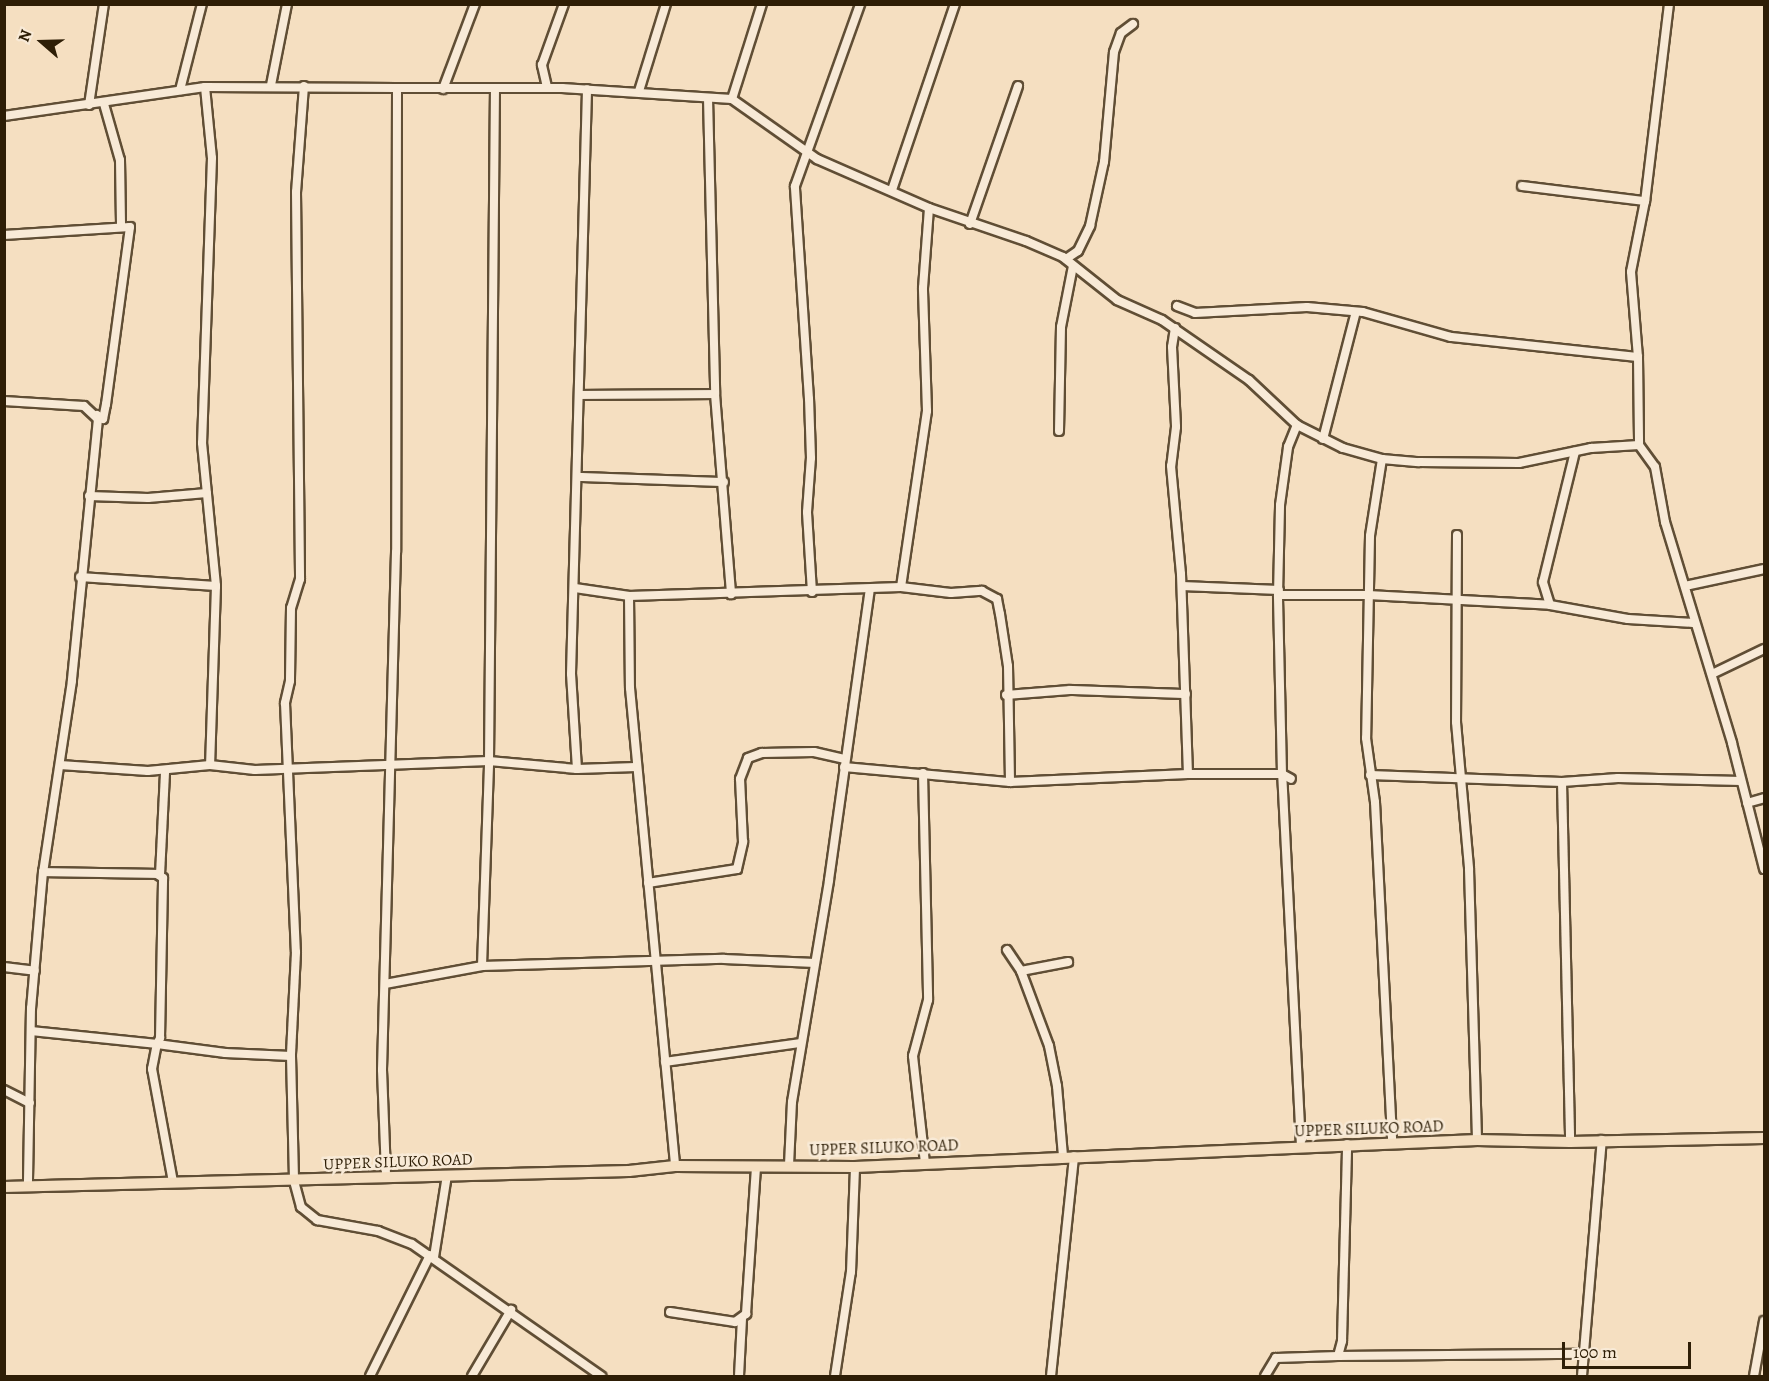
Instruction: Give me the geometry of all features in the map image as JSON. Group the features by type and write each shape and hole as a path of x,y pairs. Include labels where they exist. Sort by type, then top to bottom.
{"main road":[{"name":"UPPER SILUKO ROAD","path":"4,1187 294,1181 386,1175 629,1171 675,1166 855,1167 1477,1140 1570,1143 1602,1140 1764,1138"}],"street":[{"path":"89,105 104,4"},
{"path":"180,90 202,4"},
{"path":"271,85 287,4"},
{"path":"443,89 475,4"},
{"path":"547,87 542,65 564,4"},
{"path":"639,91 666,4"},
{"path":"732,99 762,4"},
{"path":"813,592 807,512 811,458 809,399 795,195 804,153 860,4"},
{"path":"892,190 955,4"},
{"path":"1669,4 1645,201 1629,294 1638,357 1639,445 1655,467 1665,522 1685,586 1693,623 1712,674 1764,869"},
{"path":"1066,259 1078,250 1090,226 1104,162 1114,52 1121,33 1133,24"},
{"path":"4,116 104,104 205,87 271,85 443,89 547,87 639,91 732,99 804,153 929,208 970,224 1026,241 1066,259 1117,300 1175,328 1249,380 1297,425 1323,439 1382,459 1473,465 1519,463 1575,452 1639,445"},
{"path":"304,86 296,192 300,579 291,608 290,681 285,704 296,951 291,1056 294,1181 301,1207 317,1220 378,1231 432,1256 511,1310 601,1377"},
{"path":"970,224 1018,86"},
{"path":"205,87 212,158 202,432 216,586 210,765"},
{"path":"386,1175 382,1070 388,766 396,540 397,88"},
{"path":"482,966 489,760 495,89"},
{"path":"577,769 571,674 579,477 586,89"},
{"path":"708,98 715,394 724,483 731,594"},
{"path":"104,104 120,160 121,227"},
{"path":"1522,186 1645,201"},
{"path":"901,587 927,411 923,288 929,208"},
{"path":"4,235 130,227 126,276 103,419 84,406 4,401"},
{"path":"1059,431 1060,327 1073,266"},
{"path":"1177,306 1196,313 1307,306 1363,312 1451,337 1638,357"},
{"path":"1323,439 1354,315"},
{"path":"1175,328 1176,427 1171,466 1182,586 1188,774"},
{"path":"580,395 715,394"},
{"path":"28,1187 31,1031 43,872 60,765 98,419 93,412"},
{"path":"1297,425 1288,447 1280,505 1279,592 1282,774 1301,1146"},
{"path":"1550,605 1543,582 1575,452"},
{"path":"1382,459 1370,536 1366,738 1375,802 1392,1143"},
{"path":"579,477 724,483"},
{"path":"89,496 148,498 207,493"},
{"path":"1457,535 1456,722 1463,779 1477,1140"},
{"path":"1685,586 1764,570"},
{"path":"80,577 216,586"},
{"path":"1182,586 1550,605 1628,619 1693,623"},
{"path":"574,588 629,596 813,592 901,587 951,593 982,591 997,599 1008,666 1006,695 1011,782"},
{"path":"789,1166 792,1102 815,963 870,590"},
{"path":"629,596 628,663 636,767 653,960 675,1166"},
{"path":"1712,674 1764,649"},
{"path":"1006,695 1070,690 1186,694"},
{"path":"648,883 737,869 743,842 740,779 747,758 762,753 814,753 844,763 1011,782 1188,774 1282,774 1291,779"},
{"path":"60,765 165,771 210,765 288,769 489,760 577,769 636,767"},
{"path":"165,771 160,875 164,925 160,1038 152,1069 173,1182"},
{"path":"923,772 928,1000 913,1056 924,1163"},
{"path":"1371,775 1562,782 1618,778 1741,781"},
{"path":"1562,782 1570,1143"},
{"path":"1747,803 1764,798"},
{"path":"43,872 160,875"},
{"path":"1007,950 1026,971 1051,1056 1069,1156 1051,1377"},
{"path":"385,984 482,966 653,960 815,963"},
{"path":"4,967 35,971"},
{"path":"31,1031 225,1053 291,1056"},
{"path":"665,1062 801,1043"},
{"path":"4,1090 30,1103"},
{"path":"1582,1377 1602,1140"},
{"path":"1338,1356 1342,1341 1347,1144"},
{"path":"739,1377 756,1166"},
{"path":"835,1377 851,1272 855,1167"},
{"path":"370,1377 432,1256 447,1175"},
{"path":"472,1377 511,1310"},
{"path":"670,1312 735,1322 742,1319"},
{"path":"1754,1377 1764,1327"},
{"path":"1265,1377 1276,1358 1585,1354"}]}
